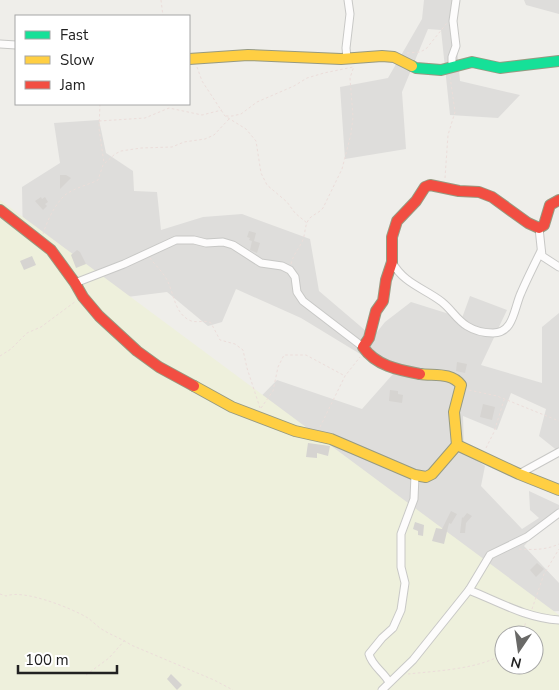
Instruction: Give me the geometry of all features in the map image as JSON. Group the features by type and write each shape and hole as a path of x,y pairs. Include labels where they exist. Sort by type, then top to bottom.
{"street":[{"path":"347,58 346,48 350,14 348,0"},
{"path":"452,68 456,46 453,21 456,0"},
{"path":"0,44 15,45"},
{"path":"190,58 277,55 347,58 356,62 382,56 394,57 412,67 441,70 472,62 500,68 559,61"},
{"path":"364,350 376,310 383,301 386,280 392,262 392,237 397,221 416,201 425,187 430,185 459,191 479,192 492,197 528,223 539,228"},
{"path":"539,228 544,225 550,205 559,200"},
{"path":"0,210 51,250 76,282 83,297 99,316 136,351 159,367 232,408 276,424 331,439 415,475 426,477 432,474 457,445"},
{"path":"539,228 542,256 559,267"},
{"path":"76,282 176,240 223,242 233,245 261,263 282,266 290,270 295,277 297,292 303,301 374,359 393,367 422,374 440,375 457,380 461,385 454,412 457,445 519,474 559,490"},
{"path":"392,262 398,273 424,292 442,302 466,325 481,332 498,333 506,328 512,320 520,294 541,251"},
{"path":"519,474 559,452"},
{"path":"389,682 381,670 371,661 369,654 393,628 401,610 405,583 402,567 401,534 414,499 415,475"},
{"path":"382,690 413,660 469,590 490,555 527,537 550,518 559,514"},
{"path":"469,590 528,615 559,620"}],"path":[{"path":"161,0 163,15"},
{"path":"394,57 410,52 423,51 448,22"},
{"path":"190,58 196,64 200,77 225,116 246,129 256,141 262,173 267,186 287,202 295,213 307,223"},
{"path":"225,116 241,114 257,102 294,86 307,78 356,62"},
{"path":"290,270 296,250 302,242 309,218 320,212 323,208 342,169 353,125 350,78 356,62"},
{"path":"442,187 446,177 448,135 455,112 450,82 452,68"},
{"path":"40,242 48,221 62,198 98,180 104,164 99,121 100,105"},
{"path":"99,121 145,118 169,108 202,115 222,110"},
{"path":"104,164 121,151 172,147 184,142 205,139 214,135 229,119"},
{"path":"146,254 166,277 176,305 184,316 194,322 209,321 220,340 235,344 244,350 247,368 260,410 273,391 278,367 284,356 306,355 345,376"},
{"path":"0,356 11,349 27,333 41,327 83,297"},
{"path":"312,435 323,421 345,376 364,350"},
{"path":"461,388 492,395 559,421"},
{"path":"481,456 494,432 504,400"},
{"path":"503,549 535,550 559,544"},
{"path":"524,625 535,602 544,574 559,549"},
{"path":"0,594 6,596 12,594 29,596 79,613 100,628 131,645 233,690"},
{"path":"86,675 109,658 124,640"},
{"path":"400,674 463,666 494,658"}],"shaded area":[{"path":"424,0 455,0 453,5 460,81 520,95 498,118 450,115 441,30 428,29 402,92 406,149 345,159 340,87 388,78 422,19"},
{"path":"524,0 559,0 559,14 526,5"},
{"path":"99,120 106,153 133,171 134,191 157,192 161,230 203,217 242,214 310,239 319,291 373,337 385,322 411,302 462,318 470,296 507,310 481,365 542,383 542,327 559,313 559,452 539,436 546,409 511,393 497,430 463,416 464,452 485,466 481,486 522,529 539,518 530,510 529,491 559,505 559,508 524,546 559,583 559,611 542,612 231,427 277,380 362,409 393,374 301,318 236,289 222,322 208,326 167,292 55,306 23,245 22,187 60,163 54,123"}],"green space":[{"path":"0,200 559,615 559,690 0,690"}],"building":[{"path":"60,175 66,175 71,178 60,189"},
{"path":"41,197 42,199 45,197 48,202 43,210 35,201"},
{"path":"249,231 256,233 254,241 260,243 257,253 250,250 252,241 247,237"},
{"path":"77,250 86,264 76,268 71,255"},
{"path":"32,256 36,265 24,270 20,261"},
{"path":"457,362 467,364 465,373 456,371"},
{"path":"390,390 398,391 398,394 403,395 402,403 389,401"},
{"path":"483,404 495,407 492,420 480,417"},
{"path":"308,443 330,446 328,456 317,453 317,458 306,457"},
{"path":"451,511 457,514 451,524 449,523 444,544 432,541 436,528 442,529"},
{"path":"467,513 472,516 466,523 465,533 460,533 462,517"},
{"path":"415,522 424,525 423,536 418,535 418,531 413,529"},
{"path":"537,563 544,569 536,577 530,570"},
{"path":"171,674 182,685 177,690 167,679"}],"traffic: fast":[{"path":"412,66 441,70 472,62 500,68 559,61"}],"traffic: slow":[{"path":"190,59 248,55 341,59 382,56 394,57 412,66"},
{"path":"420,374 447,376 461,385 454,412 457,445 519,474 559,490"},
{"path":"194,386 232,407 295,431 331,439 415,475 426,477 432,474 457,445"}],"traffic: jam":[{"path":"420,374 396,369 381,363 374,359 363,347 369,338 376,311 383,301 386,280 392,262 392,237 397,221 416,201 425,187 430,185 459,191 479,192 492,197 528,223 539,228 544,225 550,205 559,200"},
{"path":"0,210 51,250 83,297 99,316 137,351 159,367 194,386"}]}
